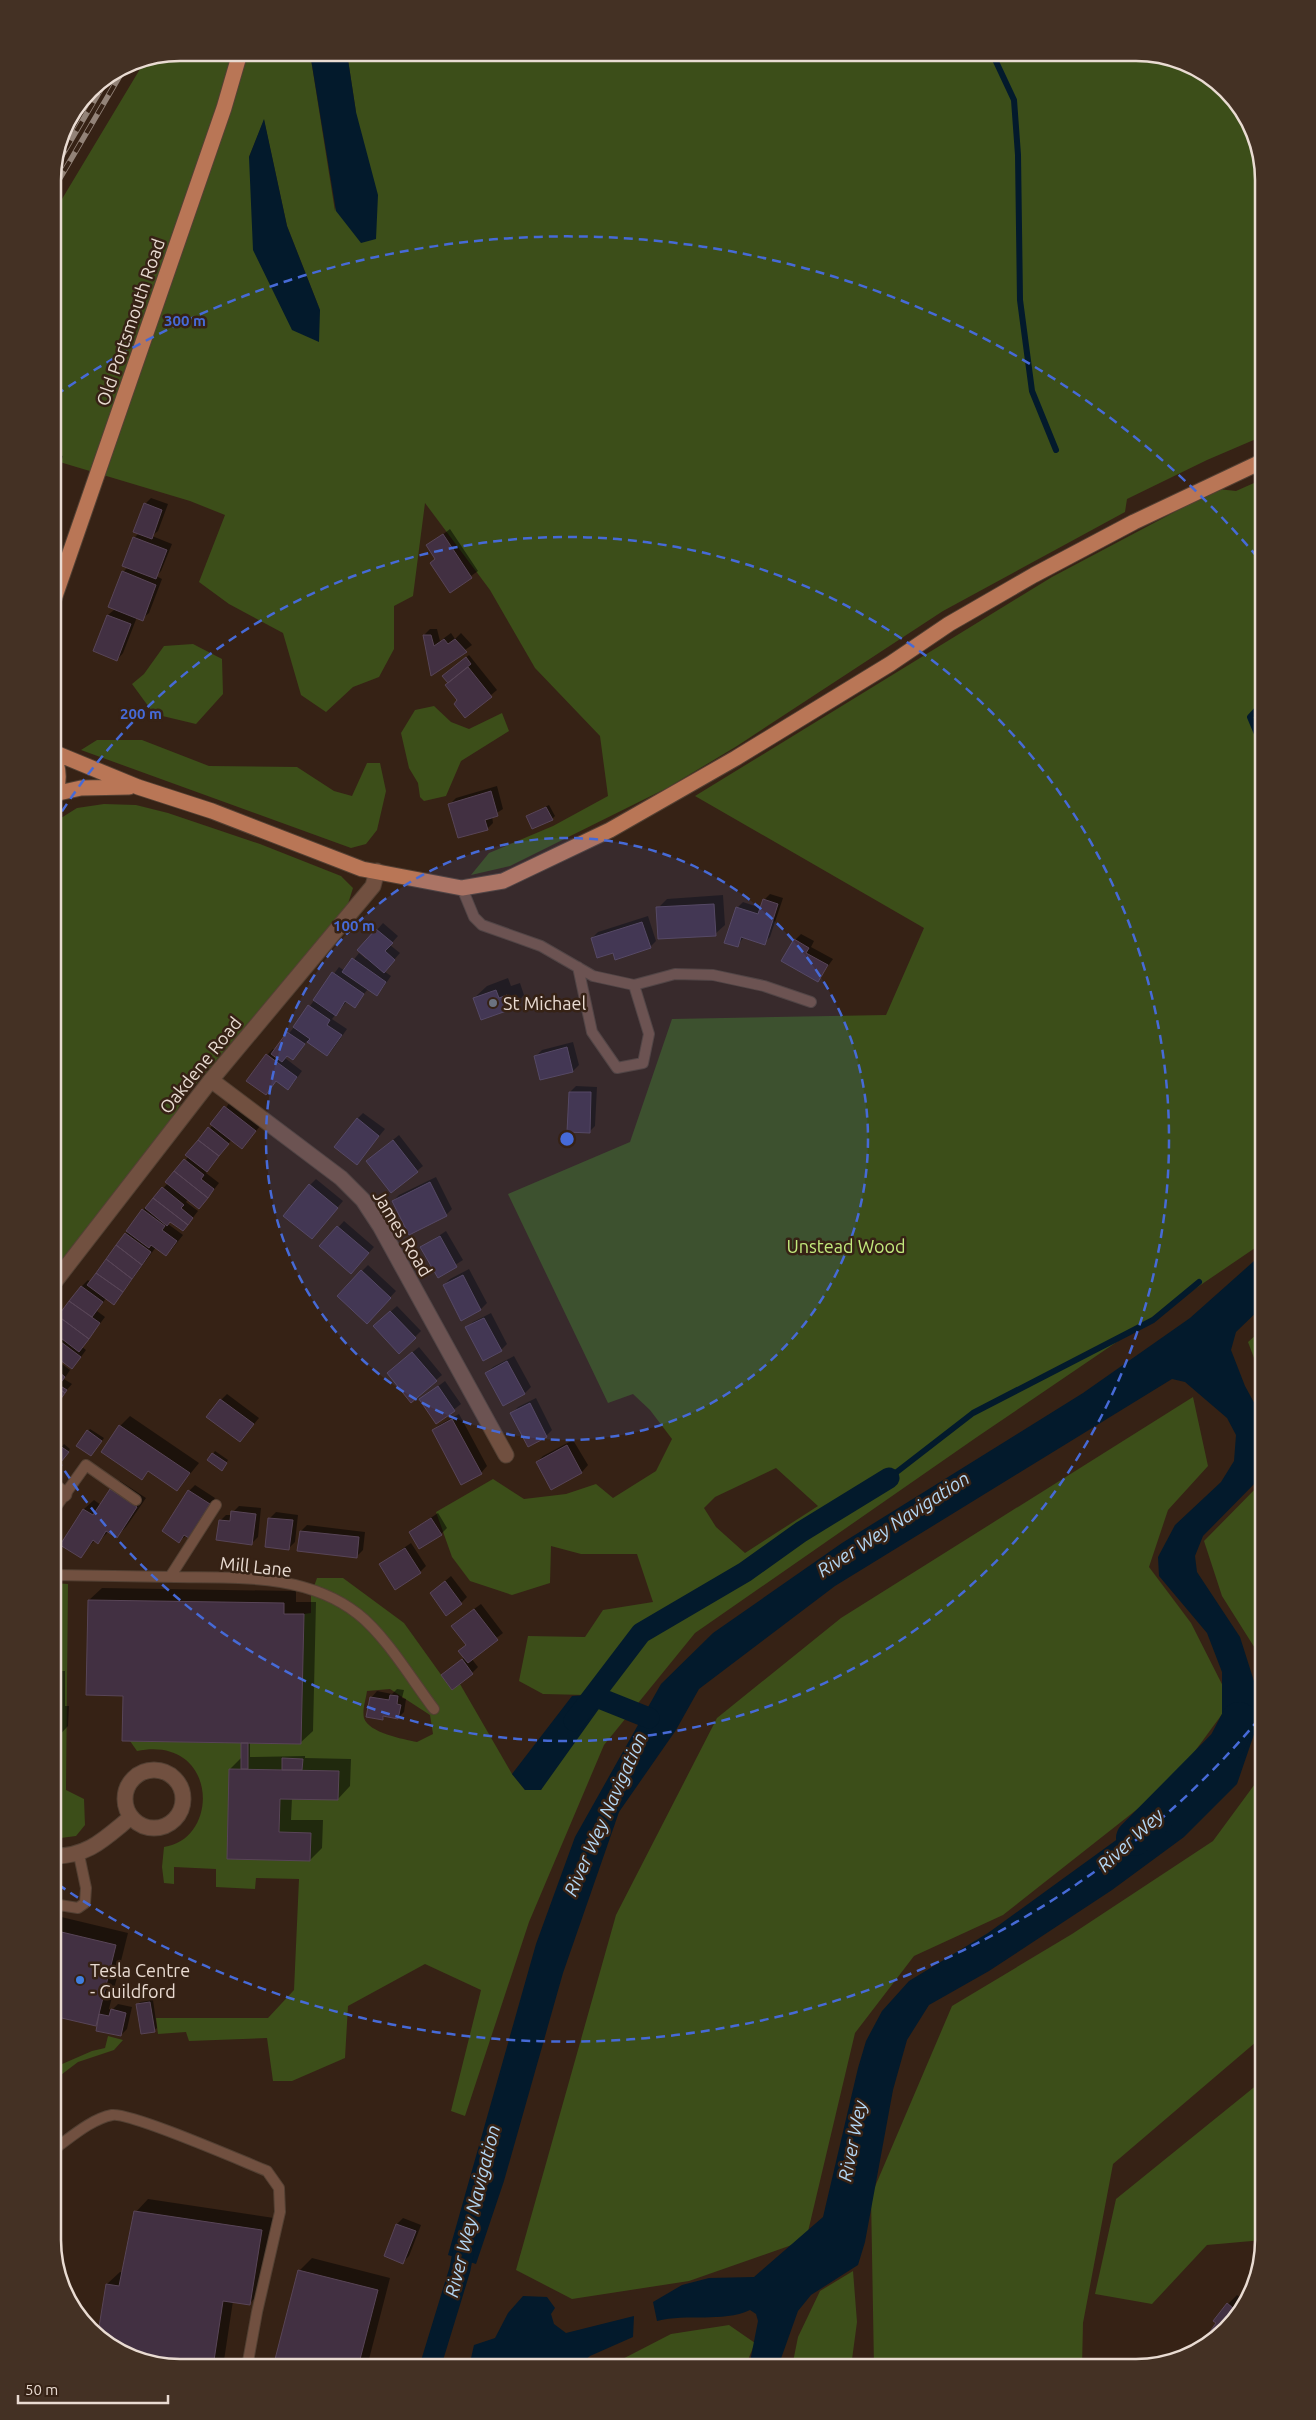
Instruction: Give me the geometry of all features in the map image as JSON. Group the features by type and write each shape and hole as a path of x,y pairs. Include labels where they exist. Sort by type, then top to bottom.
{"main road":[{"name":"Old Portsmouth Road","path":"62,577 224,108 237,62"},
{"path":"62,756 138,787 212,811 362,869 462,888 503,881 610,830 736,758 890,664 949,624 1034,575 1134,522 1255,465"},
{"path":"62,792 81,788 138,787"}],"street":[{"name":"Oakdene Road","path":"61,1273 211,1080 373,886 377,871"},
{"name":"James Road","path":"211,1080 340,1178 363,1200 380,1226 506,1455"},
{"path":"61,1856 79,1855 105,1838 131,1817"}],"lane":[{"path":"462,888 474,917 482,925 541,946 593,976 634,985 675,974 713,976 764,986 811,1002"},
{"path":"578,968 592,1032 617,1068 643,1063 648,1034 634,985"},
{"path":"61,1487 86,1465 136,1500"},
{"path":"170,1577 216,1505"},
{"name":"Mill Lane","path":"61,1575 277,1581 333,1598 358,1614 374,1630 434,1709"},
{"path":"61,1905 78,1908 85,1903 86,1888 79,1855"},
{"path":"61,2144 101,2118 115,2115 146,2124 267,2171 279,2188 280,2212 249,2358"}],"green space":[{"path":"173,62 311,62 335,211 356,112 348,62 1151,62 1166,65 1195,77 1220,96 1239,121 1246,135 1254,165 1255,439 1207,460 1127,499 1125,512 943,611 737,746 667,788 510,866 471,875 489,853 553,826 608,796 600,736 535,668 490,590 425,503 413,596 394,606 394,649 379,677 353,687 326,712 301,695 283,633 229,604 199,582 225,515 190,501 62,463 62,199 140,68","holes":["264,120 287,226 320,310 249,157"]},
{"name":"Unstead Wood","path":"1255,483 1255,1248 977,1437 695,1633 604,1745 529,1922 465,2116 451,2111 481,1990 425,1964 348,2006 345,2058 292,2081 273,2081 267,2038 189,2041 186,2032 158,2034 156,2018 268,2018 294,1990 299,1879 256,1878 255,1889 216,1887 216,1869 174,1867 174,1884 164,1883 162,1867 164,1847 183,1840 195,1826 202,1809 202,1790 196,1772 183,1758 164,1750 137,1751 130,1741 301,1744 304,1614 311,1613 311,1595 317,1578 343,1578 404,1623 452,1690 460,1684 512,1774 525,1790 541,1790 586,1695 543,1694 519,1681 528,1636 585,1637 603,1610 653,1602 637,1554 581,1554 551,1546 550,1583 512,1595 470,1581 452,1557 436,1512 493,1479 524,1499 566,1494 596,1484 613,1498 656,1471 672,1439 650,1410 633,1394 608,1403 508,1194 630,1142 672,1019 886,1015 924,928 695,796 1052,577 1218,489 1236,491","holes":["776,1468 818,1506 745,1553 716,1527 704,1508 715,1497","390,1689 430,1715 433,1734 417,1742 387,1735 372,1728 364,1718 363,1712 367,1691"]},
{"path":"193,644 222,659 223,694 196,724 154,714 132,684 144,674 164,646"},
{"path":"434,706 451,722 469,729 502,713 509,731 461,761 446,796 424,801 420,797 418,783 409,768 401,733 415,710"},
{"path":"97,740 142,740 209,766 297,767 334,791 352,796 367,763 380,763 386,791 377,830 366,844 351,848 81,750"},
{"path":"104,804 136,805 168,813 260,844 341,876 353,888 347,907 184,1098 168,1126 61,1264 62,818 77,808"},
{"path":"1255,1336 1255,1361 1248,1342"},
{"path":"1193,1397 1208,1466 1168,1510 1149,1567 1191,1623 1231,1702 1173,1781 1003,1915 914,1956 855,2033 806,2240 689,2281 572,2299 516,2270 616,1915 717,1718 841,1618"},
{"path":"1255,1489 1255,1648 1222,1596 1204,1541"},
{"path":"61,1584 68,1584 66,1790 84,1799 85,1825 76,1836 61,1838"},
{"path":"1255,1784 1255,2043 1113,2164 1083,2323 1082,2359 874,2359 871,2196 952,2006 1072,1934 1213,1841"},
{"path":"108,2036 123,2040 114,2050 78,2062 61,2075 61,2064 92,2051 105,2048"},
{"path":"1255,2086 1255,2241 1207,2245 1152,2304 1095,2294 1116,2199"},
{"path":"853,2271 857,2322 852,2359 794,2359 798,2337 820,2291"},
{"path":"729,2325 755,2343 749,2359 624,2358 671,2334"}],"water":[{"path":"311,62 348,62 356,112 378,195 376,239 361,243 336,211"},
{"path":"264,119 287,226 320,310 319,342 292,330 253,250 249,157"},
{"path":"1255,1260 1255,1314 1236,1332 1231,1350 1245,1386 1255,1404 1255,1483 1203,1536 1195,1556 1197,1572 1240,1637 1255,1684 1255,1732 1237,1784 1184,1837 1112,1890 989,1971 929,2005 907,2040 893,2090 865,2242 858,2265 811,2295 798,2311 781,2359 751,2359 758,2321 756,2314 750,2310 728,2316 657,2321 653,2302 682,2285 709,2278 754,2277 823,2217 866,2041 882,2011 909,1981 988,1933 1141,1822 1194,1788 1205,1777 1222,1733 1222,1672 1207,1633 1159,1576 1158,1557 1175,1525 1221,1482 1234,1461 1236,1435 1227,1418 1185,1382 1172,1379 835,1586 699,1689 676,1730 619,1812 563,1973 504,2181 476,2264 448,2255 536,1944 575,1837 661,1684 713,1633 842,1543 1083,1393 1190,1318"},
{"path":"586,1695 601,1706 541,1790 525,1790 512,1774 572,1696"},
{"path":"523,2296 547,2297 555,2308 551,2314 554,2324 566,2333 634,2316 633,2337 587,2358 471,2358 474,2345 495,2338 508,2313"},
{"path":"429,2352 442,2355 442,2358 414,2358 425,2358"}],"building":[{"path":"144,503 162,510 152,539 133,532"},
{"path":"443,534 472,578 450,593 430,563 435,559 426,545"},
{"path":"133,537 167,550 156,579 122,566"},
{"path":"122,571 156,585 143,621 108,607"},
{"path":"107,615 131,624 117,661 93,651"},
{"path":"423,635 431,635 434,646 444,639 448,644 455,639 467,652 431,676"},
{"path":"466,657 471,664 448,683 442,676"},
{"path":"468,667 492,697 465,718 454,704 457,700 445,685"},
{"path":"491,791 498,816 485,820 488,830 458,838 448,804"},
{"path":"546,807 553,820 532,829 526,816"},
{"path":"763,899 778,904 765,945 741,937 738,947 724,943 736,907 758,914"},
{"path":"714,904 716,936 658,939 656,907"},
{"path":"642,922 651,948 615,960 613,953 597,958 591,938"},
{"path":"376,929 393,943 385,951 395,960 384,973 357,950"},
{"path":"794,939 809,948 806,953 828,965 818,982 781,961"},
{"path":"352,958 386,982 377,996 342,972"},
{"path":"332,972 364,994 355,1008 345,1001 336,1016 313,1000"},
{"name":"St Michael","path":"496,990 499,998 507,995 512,1009 481,1020 473,998"},
{"path":"308,1005 330,1020 327,1025 342,1035 327,1056 307,1042 310,1039 293,1027"},
{"path":"287,1032 305,1044 293,1060 287,1056 282,1062 271,1054"},
{"path":"567,1047 573,1072 540,1080 534,1056"},
{"path":"266,1054 297,1077 288,1090 276,1081 266,1095 246,1081"},
{"path":"569,1092 591,1092 590,1133 567,1132"},
{"path":"224,1106 256,1131 242,1149 210,1124"},
{"path":"357,1118 379,1136 357,1165 334,1147"},
{"path":"208,1127 229,1144 219,1156 198,1140"},
{"path":"198,1140 219,1156 207,1172 185,1155"},
{"path":"393,1140 418,1172 391,1193 366,1161"},
{"path":"184,1159 204,1175 201,1179 214,1189 208,1198 174,1171"},
{"path":"174,1171 208,1198 199,1209 165,1182"},
{"path":"430,1182 447,1216 409,1235 392,1201"},
{"path":"309,1184 338,1208 312,1239 283,1216"},
{"path":"162,1187 184,1205 181,1208 193,1218 188,1225 153,1198"},
{"path":"153,1198 188,1225 183,1231 170,1222 167,1226 145,1208"},
{"path":"142,1209 165,1226 162,1230 177,1241 166,1256 151,1245 149,1248 126,1231"},
{"path":"337,1226 369,1253 351,1274 319,1246"},
{"path":"125,1233 151,1252 142,1265 116,1245"},
{"path":"440,1236 457,1267 438,1278 420,1247"},
{"path":"116,1245 142,1265 132,1279 106,1259"},
{"path":"106,1259 132,1279 123,1292 96,1273"},
{"path":"361,1270 391,1298 367,1324 337,1296"},
{"path":"96,1273 123,1292 114,1305 87,1285"},
{"path":"463,1275 481,1310 461,1321 443,1285"},
{"path":"81,1286 103,1302 92,1317 69,1301"},
{"path":"69,1301 100,1323 89,1339 61,1319 61,1311"},
{"path":"390,1311 416,1338 399,1354 373,1326"},
{"path":"484,1318 502,1351 483,1361 465,1327"},
{"path":"61,1319 89,1339 79,1352 61,1338"},
{"path":"61,1342 81,1357 72,1369 61,1361"},
{"path":"412,1352 437,1381 411,1403 387,1373"},
{"path":"507,1361 525,1394 503,1406 485,1373"},
{"path":"438,1386 455,1411 436,1424 419,1399"},
{"path":"61,1387 67,1390 65,1393 61,1390"},
{"path":"220,1399 254,1424 240,1442 206,1417"},
{"path":"530,1403 547,1437 528,1447 510,1413"},
{"path":"452,1419 482,1474 461,1485 432,1430"},
{"path":"119,1425 190,1473 177,1491 148,1471 142,1480 101,1452"},
{"path":"87,1430 102,1441 91,1456 76,1446"},
{"path":"567,1445 582,1473 551,1490 536,1462"},
{"path":"61,1447 69,1452 61,1462"},
{"path":"212,1453 227,1463 222,1471 207,1460"},
{"path":"110,1489 137,1507 117,1538 106,1531 98,1544 93,1540 81,1558 61,1546 61,1543 83,1509 93,1515"},
{"path":"188,1490 210,1504 189,1538 184,1535 179,1543 162,1531"},
{"path":"231,1511 256,1514 252,1545 216,1540 219,1520 230,1521"},
{"path":"268,1518 293,1520 289,1550 265,1547"},
{"path":"431,1518 442,1535 419,1549 409,1532"},
{"path":"300,1531 359,1537 357,1558 297,1551"},
{"path":"405,1548 421,1573 395,1590 379,1564"},
{"path":"445,1581 462,1604 446,1616 430,1593"},
{"path":"88,1600 284,1603 284,1614 304,1614 301,1744 122,1741 123,1696 86,1695"},
{"path":"474,1609 498,1640 468,1663 458,1651 466,1645 451,1626"},
{"path":"462,1659 473,1674 452,1690 441,1675"},
{"path":"390,1695 398,1696 397,1704 401,1705 398,1719 383,1716 383,1720 366,1717 370,1697 389,1700"},
{"path":"241,1743 248,1743 248,1769 241,1769"},
{"path":"282,1758 303,1759 302,1770 282,1770"},
{"path":"229,1769 339,1771 338,1800 280,1799 279,1832 311,1833 310,1861 227,1859"},
{"name":"Tesla Centre - Guildford","path":"61,1932 116,1945 96,2026 61,2018"},
{"path":"150,2002 155,2032 141,2034 136,2004"},
{"path":"111,2009 126,2013 121,2036 96,2031 99,2014 109,2016"},
{"path":"134,2211 262,2230 250,2305 223,2301 214,2358 157,2356 135,2350 108,2334 99,2327 106,2284 119,2286"},
{"path":"396,2224 416,2231 403,2264 384,2256"},
{"path":"298,2270 378,2290 360,2358 275,2358"},
{"path":"1227,2303 1233,2308 1220,2324 1209,2333 1216,2323 1213,2321"}],"waterway":[{"path":"996,62 1014,100 1018,155 1020,300 1032,391 1056,450"},
{"path":"1255,712 1250,717 1255,729"},
{"path":"889,1478 973,1413 1153,1320 1199,1282"},
{"path":"574,1721 641,1633 745,1572 801,1532 889,1478"},
{"path":"594,1696 649,1718"},
{"name":"River Wey","path":"1134,1838 1226,1745 1239,1720"},
{"name":"River Wey Navigation","path":"433,2358 460,2269 467,2231"}],"railway":[{"path":"62,175 118,79"},
{"path":"65,150 98,94"}],"place":[{"name":"St Michael","path":"493,1003"},
{"name":"Tesla Centre - Guildford","path":"80,1980"}]}
